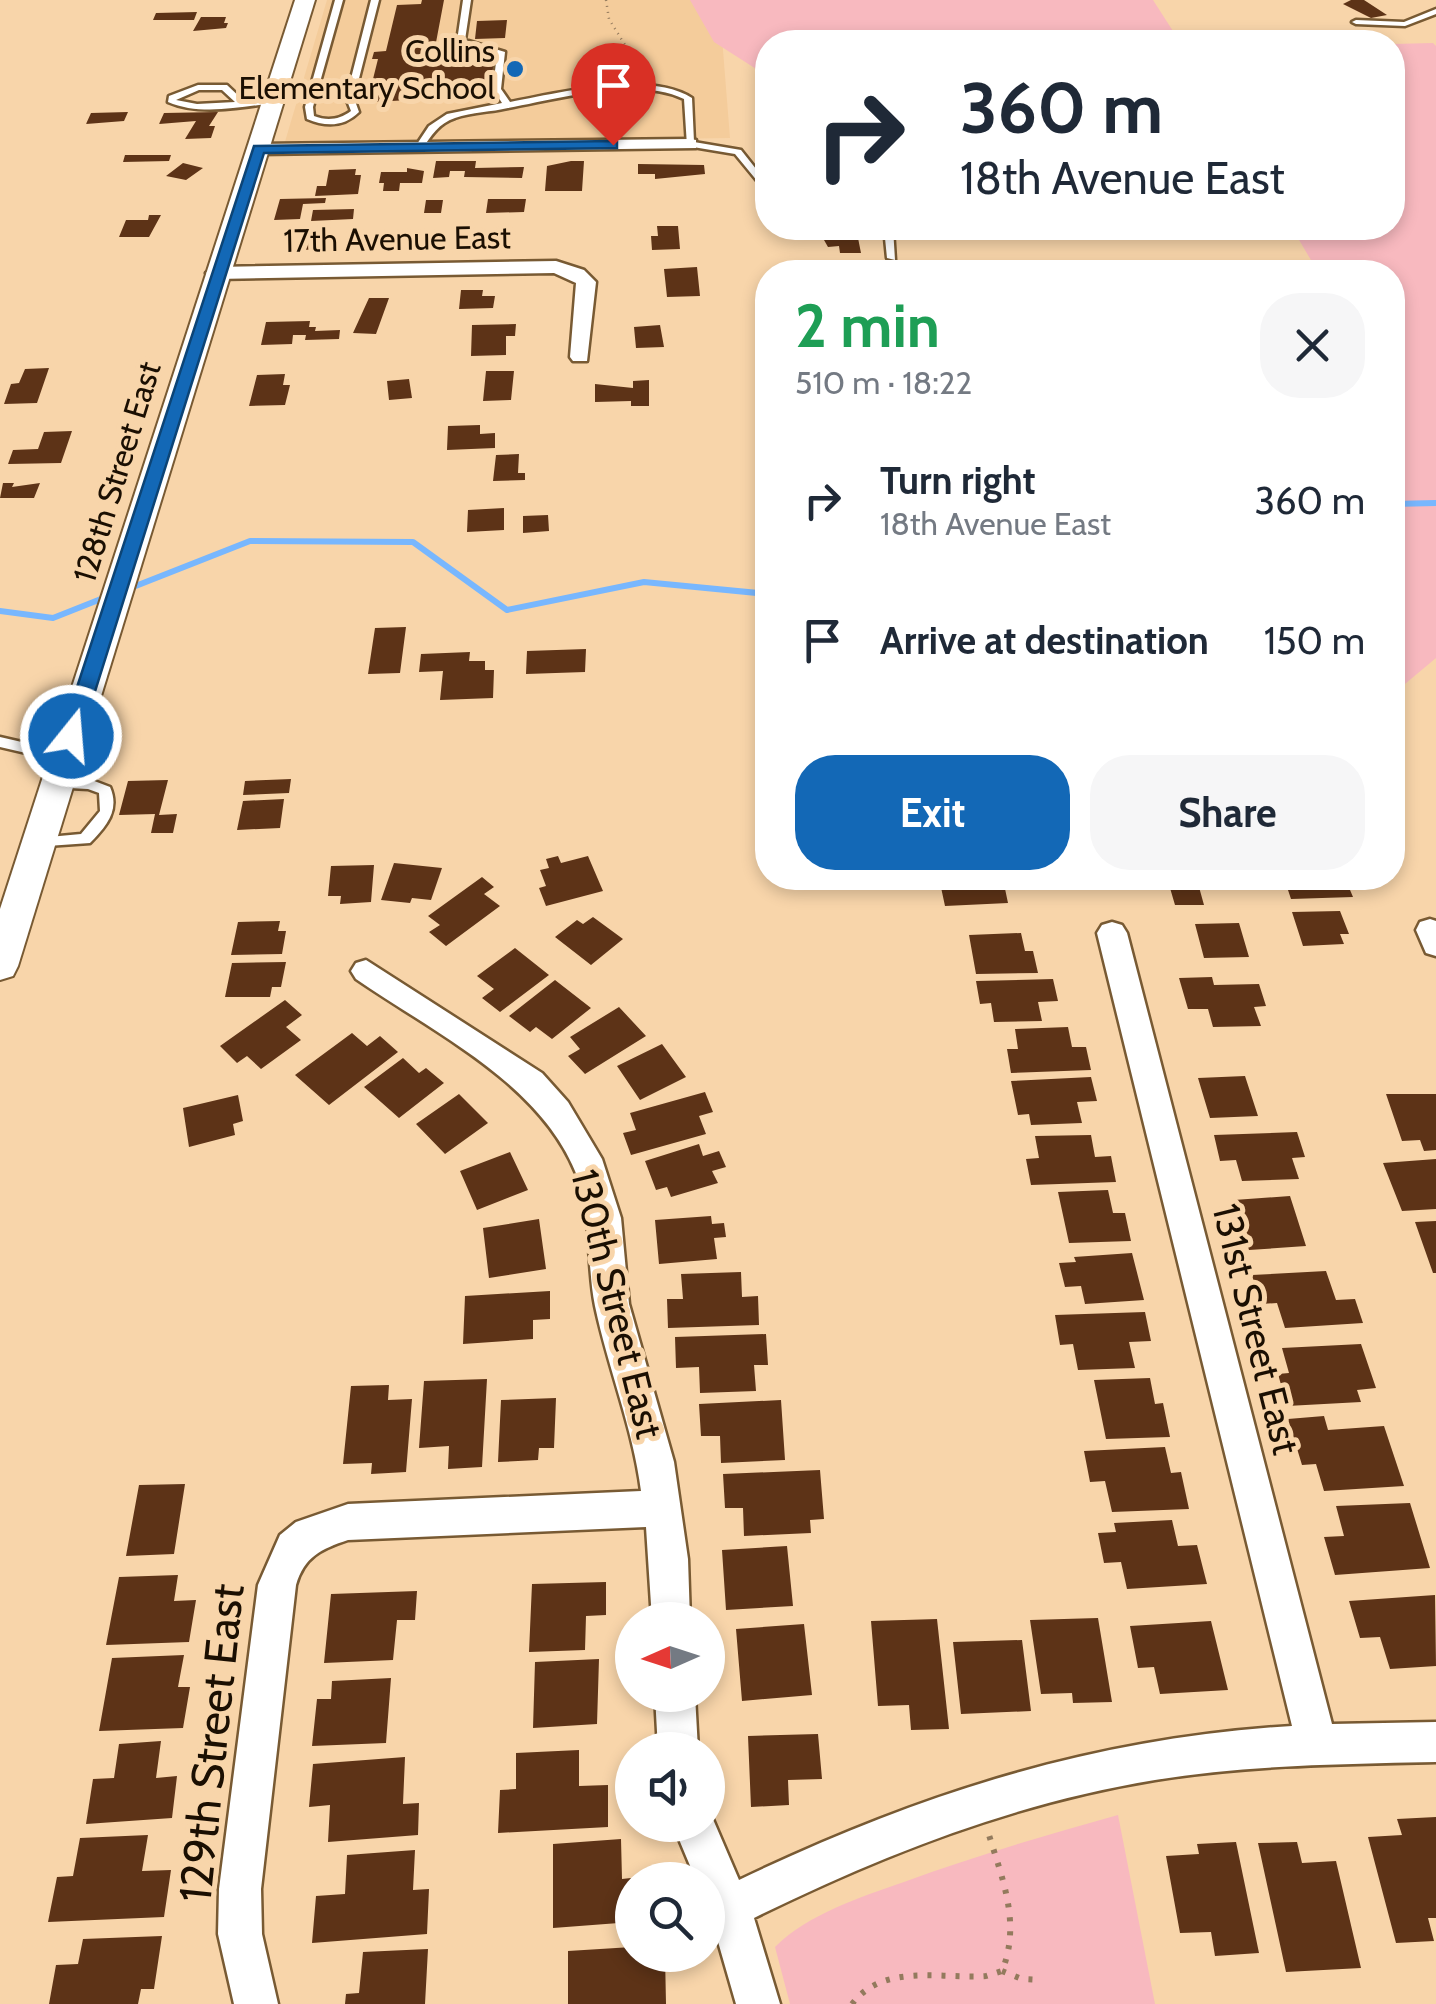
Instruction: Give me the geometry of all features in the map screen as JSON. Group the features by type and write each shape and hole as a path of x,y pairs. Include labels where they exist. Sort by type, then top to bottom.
{"street":[{"name":"128th Street East","path":"0,966 305,0"},
{"path":"258,149 690,144"},
{"name":"17th Avenue East","path":"216,273 547,266 578,274 586,282 580,357"},
{"name":"131st Street East","path":"1112,934 1317,1745"},
{"name":"130th Street East","path":"366,971 531,1082 557,1111 591,1169 604,1218 612,1304 656,1462 670,1602"},
{"name":"129th Street East","path":"256,2004 240,1934 240,1888 276,1585 286,1552 306,1537 348,1522 663,1508"},
{"path":"730,1908 865,1843 980,1802 1153,1760 1317,1745 1436,1742"},
{"path":"701,1842 730,1908 758,2004"}],"lane":[{"path":"340,0 309,107 310,117 324,122 344,120 355,112 350,98 374,0"},
{"path":"467,0 461,41 501,52 497,88 508,106"},
{"path":"1356,22 1405,24 1436,11"},
{"path":"419,147 443,118 641,84 672,88 688,98 690,144 738,152 755,174"},
{"path":"242,104 224,88 198,88 172,98 172,102 190,108 242,104 274,100"},
{"path":"890,240 892,258"},
{"path":"0,742 105,790 107,813 85,839 38,843"}],"path":[{"path":"606,0 609,19 633,58 630,66 616,75"},
{"path":"980,1802 1012,1919 1010,1949 1002,1970"},
{"path":"852,2004 860,1990 878,1982 928,1974 980,1976 1002,1970 1022,1979 1042,1980"}],"shaded area":[{"name":"Collins Elementary School","path":"327,0 719,0 730,138 284,145"},
{"path":"690,0 1153,0 1172,30 755,30 755,68 714,42"},
{"path":"1405,44 1436,46 1436,658 1405,684 1405,260 1311,260 1299,240 1405,240"},
{"path":"1118,1815 1155,2004 790,2004 775,1947 803,1925 853,1900 931,1872"}],"building":[{"path":"422,0 444,0 434,53 428,57 495,54 491,83 433,84 434,80 429,80 425,99 375,102 380,79 373,79 378,59 372,59 374,52 386,51 397,5 421,4"},
{"path":"1364,0 1387,15 1371,18 1343,4"},
{"path":"197,12 194,20 153,20 156,13"},
{"path":"201,17 226,17 224,23 228,23 226,28 193,31"},
{"path":"507,20 505,38 475,39 477,21"},
{"path":"128,112 124,121 86,124 91,113"},
{"path":"218,112 209,126 215,126 211,138 185,139 196,121 159,124 164,113"},
{"path":"125,155 171,155 169,161 123,162"},
{"path":"436,161 476,161 475,168 524,167 522,178 464,177 465,171 450,171 449,177 433,178"},
{"path":"584,161 582,191 545,191 547,166"},
{"path":"183,163 203,168 186,180 166,176"},
{"path":"638,164 704,165 705,174 655,179 655,174 638,174"},
{"path":"407,168 424,171 422,183 400,183 399,191 383,191 384,183 379,183 381,172 407,172"},
{"path":"356,169 355,175 361,175 358,194 315,196 317,186 326,186 329,170"},
{"path":"326,198 325,203 303,204 300,219 274,220 280,199"},
{"path":"488,199 526,199 524,212 486,213"},
{"path":"426,200 443,200 441,213 424,213"},
{"path":"354,209 353,219 311,221 313,210"},
{"path":"149,215 161,215 149,237 119,237 126,220 148,220"},
{"path":"657,226 678,226 680,249 652,250 651,236 658,236"},
{"path":"300,237 337,237 334,249 296,250"},
{"path":"824,240 858,240 861,253 840,253 839,246 828,247"},
{"path":"697,267 700,296 667,297 664,269"},
{"path":"461,290 483,290 482,296 495,296 493,308 459,309"},
{"path":"369,298 389,298 376,334 353,333"},
{"path":"310,321 309,327 316,327 315,331 340,330 339,339 305,340 306,335 293,335 292,344 261,345 266,322"},
{"path":"516,324 515,336 506,336 506,355 471,356 472,325"},
{"path":"660,325 664,347 636,348 634,327"},
{"path":"49,368 37,403 4,404 11,384 19,383 25,369"},
{"path":"486,371 514,371 511,400 483,401"},
{"path":"285,374 283,385 290,385 285,405 249,406 257,375"},
{"path":"409,379 412,398 389,400 387,381"},
{"path":"649,380 649,406 631,406 631,401 595,402 595,384 633,388 633,381"},
{"path":"480,425 480,434 495,433 495,448 447,450 448,426"},
{"path":"72,431 61,463 8,464 13,450 38,449 44,432"},
{"path":"519,454 518,473 525,473 525,480 493,481 496,455"},
{"path":"3,483 14,483 12,487 40,483 34,498 0,498"},
{"path":"504,508 504,530 467,532 468,510"},
{"path":"548,515 549,531 523,533 523,516"},
{"path":"406,627 400,673 368,674 375,628"},
{"path":"586,649 585,672 526,674 527,651"},
{"path":"470,652 469,661 485,661 485,670 494,670 493,698 440,700 443,671 419,672 421,654"},
{"path":"291,779 289,793 243,795 245,781"},
{"path":"168,780 159,815 177,814 173,833 151,833 155,814 119,815 128,781"},
{"path":"284,799 280,828 237,830 243,801"},
{"path":"558,856 561,863 588,856 603,891 546,906 539,888 546,886 540,870 549,868 546,859"},
{"path":"394,863 442,868 431,900 381,900"},
{"path":"374,865 371,902 340,904 341,896 328,896 331,866"},
{"path":"482,877 494,887 484,894 500,906 446,946 429,932 440,925 428,916"},
{"path":"942,890 1005,890 1008,903 945,906"},
{"path":"1171,890 1200,890 1204,905 1175,905"},
{"path":"1288,890 1350,890 1353,897 1291,899"},
{"path":"1340,911 1349,934 1340,934 1344,944 1303,946 1292,912"},
{"path":"593,917 623,939 591,965 555,937 577,920 583,924"},
{"path":"280,921 278,931 286,931 282,954 231,955 238,922"},
{"path":"1239,923 1249,957 1204,958 1195,924"},
{"path":"1021,933 1025,951 1033,951 1038,973 976,974 969,935"},
{"path":"515,948 549,975 500,1012 482,998 494,989 477,976"},
{"path":"286,962 281,987 272,987 270,997 225,997 232,963"},
{"path":"1212,977 1214,985 1259,984 1266,1006 1254,1007 1261,1026 1213,1027 1208,1009 1188,1009 1179,978"},
{"path":"1053,979 1058,1001 1038,1002 1042,1021 994,1022 991,1003 980,1004 976,981"},
{"path":"555,980 591,1008 552,1039 536,1027 530,1032 509,1016"},
{"path":"285,1000 302,1015 286,1027 301,1040 261,1069 247,1056 237,1063 220,1046"},
{"path":"619,1007 646,1036 585,1074 568,1056 580,1049 570,1037"},
{"path":"1068,1027 1072,1047 1086,1047 1091,1070 1011,1073 1007,1049 1018,1049 1015,1029"},
{"path":"352,1033 367,1046 380,1036 398,1052 329,1105 295,1075"},
{"path":"662,1044 686,1077 640,1100 617,1066"},
{"path":"403,1058 419,1073 426,1068 444,1083 399,1118 364,1087"},
{"path":"1245,1076 1258,1116 1210,1118 1198,1078"},
{"path":"1091,1077 1097,1101 1077,1102 1082,1123 1031,1125 1029,1114 1018,1115 1011,1081"},
{"path":"705,1092 713,1112 699,1116 706,1134 631,1155 623,1133 636,1130 630,1113"},
{"path":"459,1094 488,1123 445,1154 416,1124"},
{"path":"1386,1094 1436,1094 1436,1150 1424,1151 1420,1140 1402,1141"},
{"path":"238,1095 243,1121 233,1124 235,1135 189,1147 183,1108"},
{"path":"1297,1132 1305,1157 1292,1158 1299,1179 1242,1181 1236,1160 1220,1161 1214,1135"},
{"path":"1091,1135 1095,1157 1111,1156 1116,1182 1031,1185 1026,1159 1039,1158 1035,1136"},
{"path":"699,1144 703,1156 719,1151 726,1167 712,1171 718,1183 671,1197 667,1187 656,1190 645,1161"},
{"path":"510,1152 528,1190 477,1210 460,1171"},
{"path":"1436,1159 1436,1209 1402,1211 1383,1163"},
{"path":"1108,1190 1113,1213 1125,1213 1131,1241 1069,1243 1058,1192"},
{"path":"1290,1196 1306,1246 1249,1250 1234,1200"},
{"path":"711,1216 712,1224 724,1223 726,1237 714,1238 717,1259 659,1264 655,1220"},
{"path":"539,1219 546,1269 489,1278 483,1228"},
{"path":"1436,1221 1436,1273 1433,1273 1415,1222"},
{"path":"1132,1253 1144,1300 1085,1304 1081,1286 1065,1287 1059,1263 1076,1262 1074,1257"},
{"path":"1326,1271 1336,1300 1355,1299 1363,1323 1285,1328 1277,1303 1260,1304 1252,1275"},
{"path":"741,1272 742,1297 758,1296 759,1325 668,1328 667,1299 683,1299 681,1274"},
{"path":"550,1291 550,1319 533,1320 533,1339 463,1344 465,1296"},
{"path":"1145,1312 1151,1341 1129,1342 1135,1368 1078,1370 1073,1344 1060,1345 1055,1315"},
{"path":"766,1334 768,1365 754,1365 756,1391 700,1393 699,1367 676,1368 675,1337"},
{"path":"1361,1344 1376,1388 1357,1390 1361,1402 1287,1406 1278,1374 1289,1373 1282,1348"},
{"path":"1150,1378 1155,1404 1163,1403 1170,1437 1106,1439 1094,1380"},
{"path":"487,1379 482,1467 448,1469 449,1446 419,1448 424,1381"},
{"path":"389,1385 388,1400 412,1399 406,1472 371,1474 372,1463 343,1464 351,1386"},
{"path":"556,1398 554,1448 539,1448 538,1460 498,1462 501,1400"},
{"path":"781,1400 785,1460 721,1463 720,1436 701,1436 699,1404"},
{"path":"1324,1416 1328,1430 1384,1426 1404,1486 1324,1491 1316,1464 1302,1465 1288,1419"},
{"path":"1165,1447 1171,1473 1181,1472 1189,1509 1112,1512 1105,1481 1090,1482 1084,1451"},
{"path":"820,1470 824,1519 810,1520 811,1533 744,1536 743,1508 725,1508 723,1474"},
{"path":"185,1484 174,1554 126,1556 139,1485"},
{"path":"1410,1503 1430,1568 1335,1575 1324,1537 1344,1536 1336,1506"},
{"path":"1172,1520 1178,1546 1197,1545 1207,1584 1127,1589 1121,1562 1104,1563 1098,1533 1116,1532 1114,1523"},
{"path":"787,1546 793,1606 726,1610 722,1550"},
{"path":"178,1575 174,1601 196,1600 189,1642 106,1645 119,1577"},
{"path":"606,1582 606,1615 586,1616 585,1650 529,1652 532,1584"},
{"path":"417,1591 415,1620 397,1620 393,1660 324,1663 331,1594"},
{"path":"1435,1595 1436,1666 1390,1669 1380,1637 1360,1638 1349,1601"},
{"path":"1098,1618 1112,1702 1073,1703 1072,1693 1041,1694 1030,1620"},
{"path":"937,1619 949,1729 911,1730 909,1705 878,1706 871,1621"},
{"path":"1211,1621 1228,1690 1160,1694 1154,1667 1138,1668 1130,1626"},
{"path":"804,1624 812,1695 742,1701 736,1629"},
{"path":"1022,1640 1031,1711 961,1714 953,1642"},
{"path":"184,1655 178,1687 190,1687 183,1728 99,1731 112,1658"},
{"path":"599,1659 597,1724 533,1728 535,1662"},
{"path":"391,1678 386,1743 312,1746 317,1699 331,1699 332,1681"},
{"path":"818,1734 822,1779 788,1780 789,1805 751,1807 748,1736"},
{"path":"161,1741 156,1778 177,1776 172,1818 86,1824 93,1779 114,1778 119,1744"},
{"path":"579,1750 579,1786 608,1785 608,1827 498,1833 500,1790 516,1789 516,1753"},
{"path":"405,1757 403,1804 419,1803 418,1835 328,1842 330,1805 309,1807 313,1764"},
{"path":"1436,1817 1436,1918 1428,1918 1434,1941 1396,1943 1368,1837 1402,1835 1397,1819"},
{"path":"148,1835 142,1871 171,1870 164,1917 48,1922 57,1877 73,1876 80,1838"},
{"path":"621,1842 622,1862 615,1862 615,1923 553,1928 553,1844"},
{"path":"1236,1842 1259,1953 1215,1956 1211,1932 1180,1933 1166,1856 1199,1854 1197,1844"},
{"path":"1297,1842 1302,1863 1336,1861 1361,1968 1286,1972 1258,1843"},
{"path":"415,1850 413,1890 429,1889 427,1934 312,1943 316,1896 345,1894 347,1855"},
{"path":"162,1936 154,1989 141,1989 138,2004 49,2004 56,1965 78,1964 83,1939"},
{"path":"615,1948 615,1972 665,1972 666,2004 568,2004 568,1951"},
{"path":"428,1949 425,2004 345,2004 346,1994 359,1993 363,1952"}],"waterway":[{"path":"1405,504 1436,503"},
{"path":"128,589 250,541 413,542 507,610 644,582 755,593"},
{"path":"0,611 53,618 106,597"}],"place":[{"name":"Collins Elementary School","path":"515,69"}],"route":[{"path":"71,736 258,149 613,145"}]}
